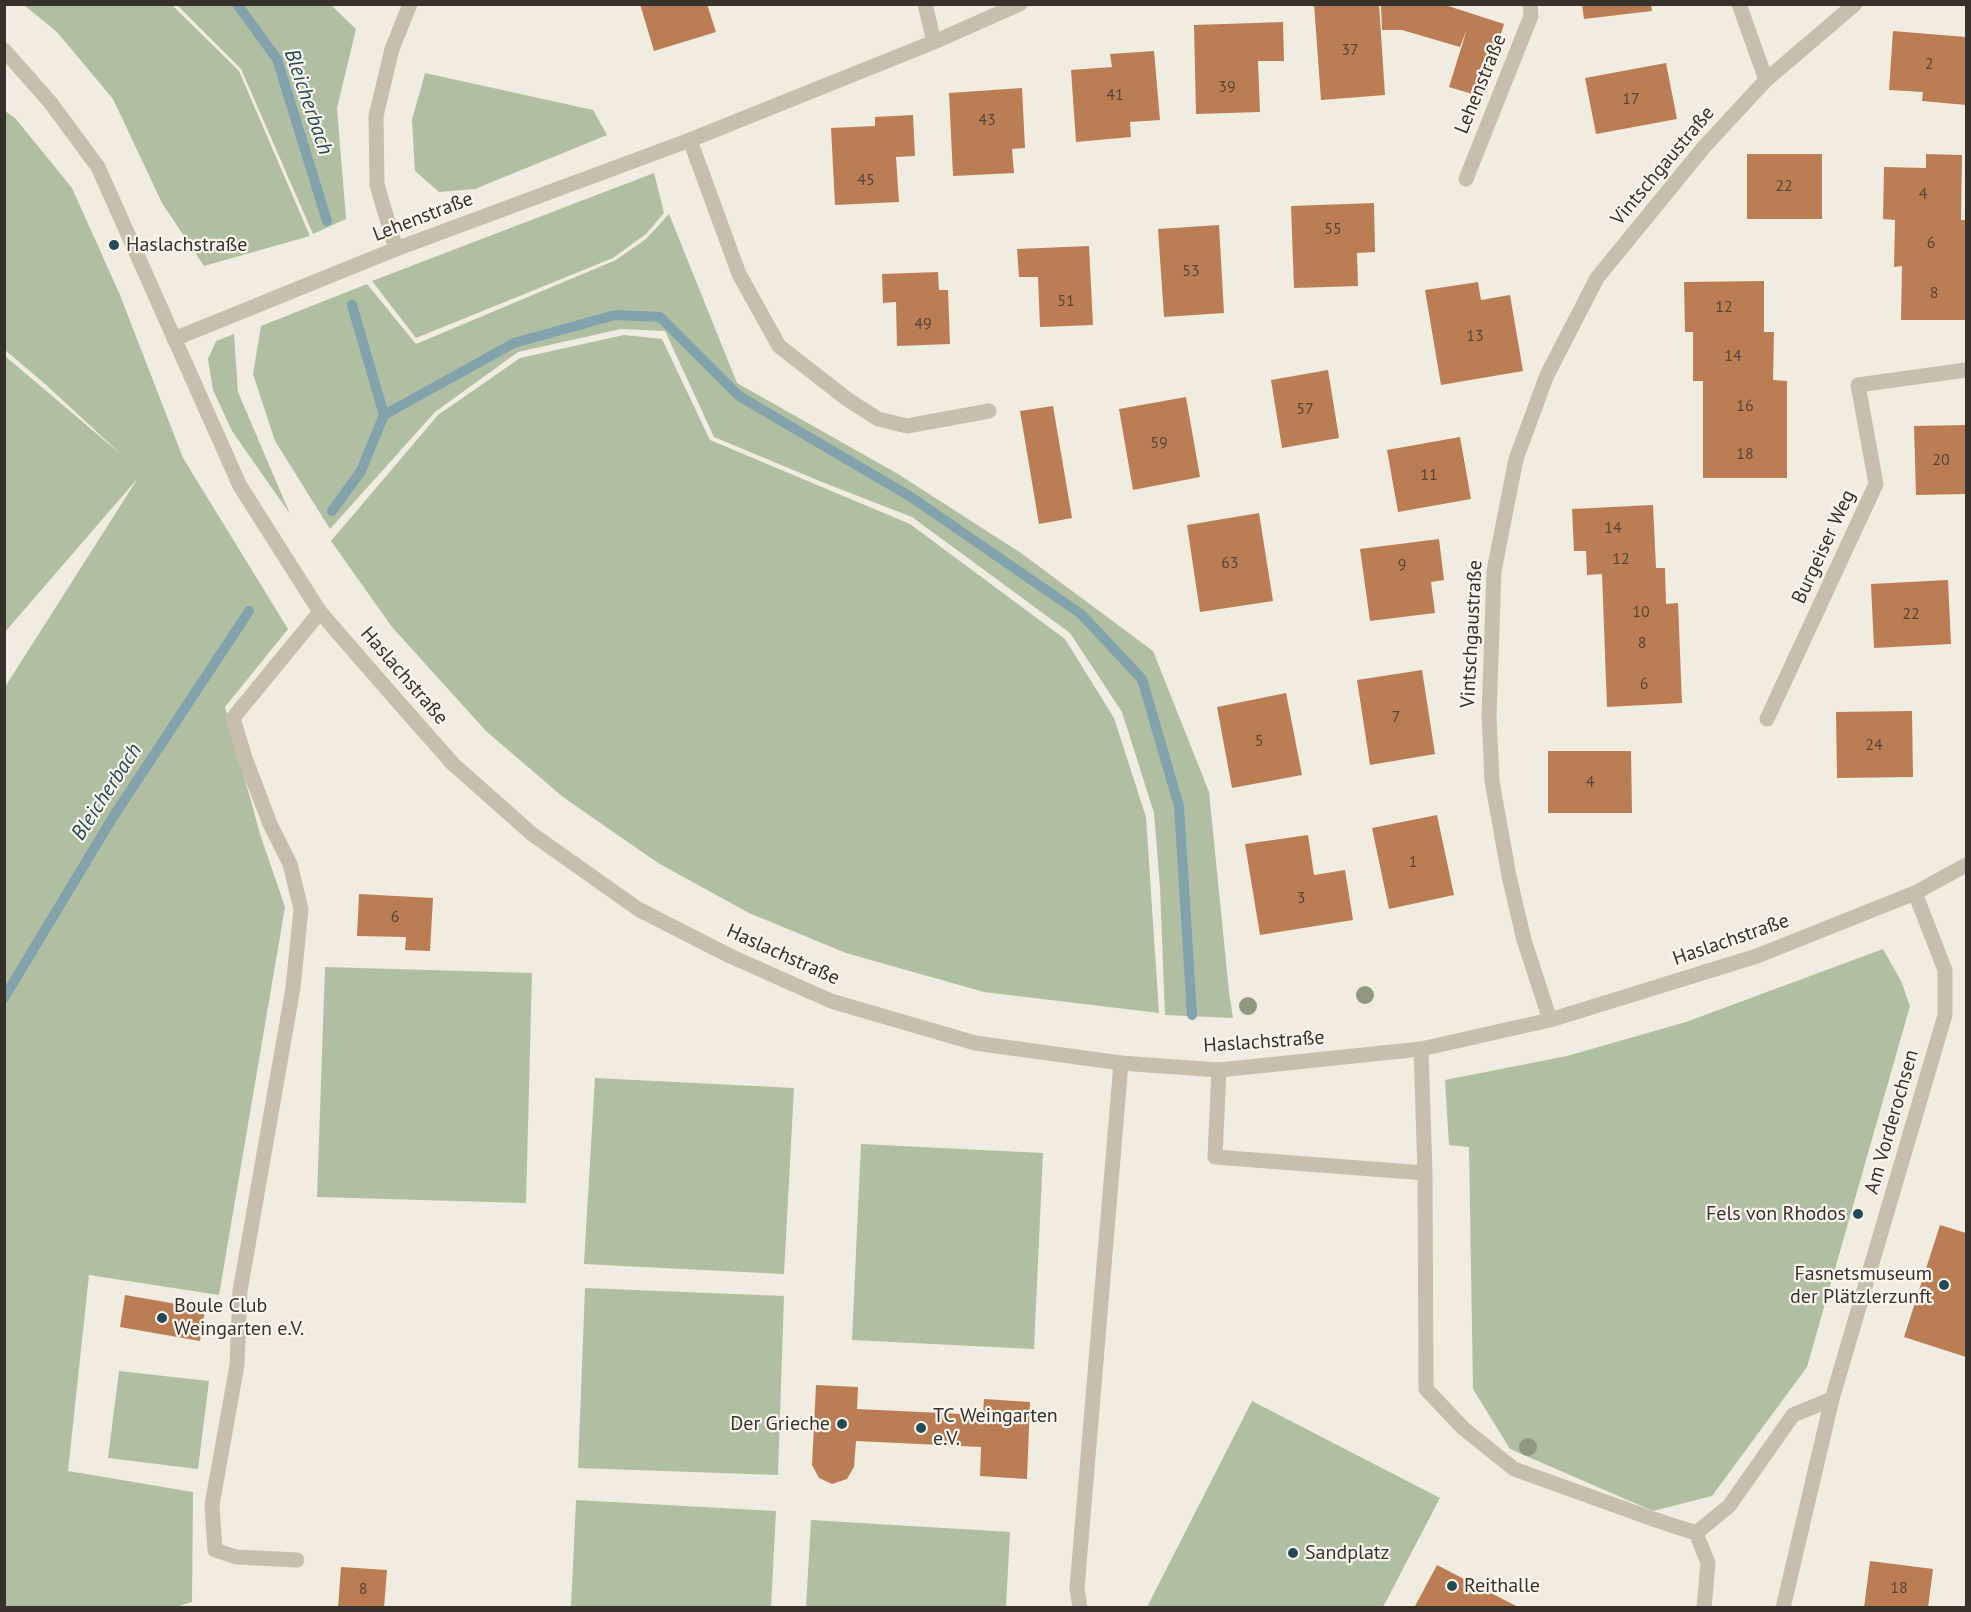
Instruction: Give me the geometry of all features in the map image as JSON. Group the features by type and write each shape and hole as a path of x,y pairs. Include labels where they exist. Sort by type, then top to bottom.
{"street":[{"path":"396,249 377,185 376,116 392,49 410,4"},
{"path":"926,4 934,42"},
{"name":"Lehenstraße","path":"174,339 396,249 690,140 934,42 1020,4"},
{"name":"Lehenstraße","path":"1466,179 1531,16 1530,4"},
{"path":"1738,4 1766,80"},
{"name":"Vintschgaustraße","path":"1550,1020 1524,939 1509,876 1492,781 1489,716 1494,572 1516,459 1547,375 1597,278 1704,147 1766,80 1855,4"},
{"name":"Haslachstraße","path":"4,50 50,102 98,167 240,486 320,612 453,764 532,834 638,909 730,956 831,1001 975,1042 1121,1063 1219,1070 1421,1049 1550,1020 1757,956 1915,894 1966,865"},
{"path":"690,140 739,274 779,345 847,399 878,419 907,426 989,411"},
{"name":"Burgeiser Weg","path":"1767,719 1876,484 1858,385 1966,370"},
{"path":"297,1560 236,1557 215,1550 212,1505 237,1365 240,1291 293,988 300,909 290,864 270,824 245,758 233,718 320,612"},
{"name":"Am Vorderochsen","path":"1783,1608 1833,1399 1945,1015 1945,970 1915,894"},
{"path":"1421,1049 1425,1173 1426,1389 1463,1428 1514,1469 1696,1533"},
{"path":"1080,1608 1077,1588 1121,1063"},
{"path":"1219,1070 1215,1157 1425,1173"},
{"path":"1696,1533 1729,1506 1793,1415 1833,1399"},
{"path":"1696,1533 1708,1563 1704,1608"}],"green space":[{"path":"24,5 172,5 239,71 310,236 204,266 162,203 113,99 57,32"},
{"path":"177,5 331,5 356,29 337,108 346,219 313,234 241,69"},
{"path":"425,73 593,110 607,135 475,189 439,192 415,171 412,120"},
{"path":"5,111 15,118 72,188 120,295 183,458 288,629 225,707 260,834 285,907 219,1295 89,1275 68,1471 193,1492 192,1602 176,1607 4,1607 5,687 138,478 5,632 5,356 123,456 5,350"},
{"path":"654,173 664,213 646,234 613,258 416,338 372,281"},
{"path":"669,214 737,383 898,474 1021,553 1153,651 1209,792 1233,1018 1165,1015 1160,888 1154,813 1122,712 1070,633 912,517 714,437 665,331 621,329 518,352 435,412 330,529 275,441 253,374 261,326 367,284 416,344 616,260 646,239"},
{"path":"234,334 238,392 290,514 232,431 213,390 208,359 216,341"},
{"path":"624,335 662,339 710,440 910,524 1065,639 1114,718 1146,817 1159,1013 984,992 846,953 749,913 658,863 563,797 486,731 392,627 331,541 438,415 520,358"},
{"path":"1883,949 1901,981 1910,1006 1807,1367 1712,1496 1653,1511 1510,1449 1473,1389 1469,1147 1449,1145 1445,1080 1567,1056 1686,1022"},
{"path":"325,967 532,973 526,1203 317,1197"},
{"path":"595,1078 794,1088 784,1274 584,1264"},
{"path":"861,1144 1043,1153 1034,1349 852,1340"},
{"path":"585,1288 784,1296 778,1475 578,1468"},
{"path":"119,1371 209,1381 198,1469 108,1458"},
{"name":"Sandplatz","path":"1252,1401 1440,1498 1383,1607 1147,1607"},
{"path":"576,1500 776,1511 771,1607 571,1607"},
{"path":"811,1520 1010,1532 1006,1607 806,1607"}],"building":[{"path":"640,4 707,4 716,32 654,51"},
{"path":"1314,4 1379,4 1385,95 1321,100"},
{"path":"1381,4 1442,4 1504,24 1482,97 1449,87 1467,29 1460,47 1402,30 1382,30"},
{"path":"1582,4 1651,4 1652,11 1584,19"},
{"path":"1283,22 1284,61 1258,61 1260,112 1196,114 1194,25"},
{"path":"1893,31 1966,37 1966,105 1922,101 1923,92 1889,90"},
{"path":"1154,51 1160,120 1130,122 1131,137 1076,142 1071,70 1112,67 1110,54"},
{"path":"1666,63 1677,119 1596,134 1585,78"},
{"path":"1022,88 1025,148 1012,149 1014,173 953,176 949,93"},
{"path":"913,115 915,156 896,157 899,202 835,205 831,128 875,126 875,117"},
{"path":"1747,154 1822,154 1822,219 1747,219"},
{"path":"1926,154 1962,155 1961,220 1966,220 1966,320 1901,320 1902,266 1894,267 1895,220 1883,219 1884,167 1926,168"},
{"path":"1374,203 1375,252 1357,253 1358,286 1294,288 1291,206"},
{"path":"1219,225 1224,313 1164,317 1158,229"},
{"path":"1089,246 1093,325 1040,327 1038,277 1019,277 1017,249"},
{"path":"938,272 939,290 948,290 950,344 897,346 896,302 883,303 882,274"},
{"path":"1764,281 1764,332 1774,332 1773,380 1787,381 1787,478 1703,478 1703,381 1693,381 1693,332 1685,332 1684,282"},
{"path":"1478,282 1481,300 1510,295 1523,371 1441,385 1425,290"},
{"path":"1328,370 1339,438 1282,448 1271,380"},
{"path":"1186,397 1200,477 1133,490 1119,409"},
{"path":"1053,406 1072,518 1039,524 1020,411"},
{"path":"1966,425 1966,494 1916,495 1914,426"},
{"path":"1460,437 1471,499 1398,512 1387,450"},
{"path":"1653,505 1656,568 1665,568 1666,604 1678,603 1682,703 1607,707 1602,574 1587,575 1586,551 1574,551 1572,509"},
{"path":"1259,513 1273,601 1200,612 1187,525"},
{"path":"1439,539 1444,580 1431,582 1435,613 1370,621 1360,549"},
{"path":"1948,580 1951,644 1874,648 1871,584"},
{"path":"1422,670 1435,754 1370,765 1357,680"},
{"path":"1286,693 1302,775 1232,788 1217,707"},
{"path":"1912,711 1913,777 1837,778 1836,712"},
{"path":"1548,751 1631,751 1632,813 1548,813"},
{"path":"1437,815 1454,895 1389,909 1372,828"},
{"path":"1308,835 1314,875 1345,870 1353,920 1260,935 1245,844"},
{"path":"359,894 433,898 430,951 405,950 406,937 357,936"},
{"name":"Fasnetsmuseum der Plätzlerzunft","path":"1940,1225 1966,1233 1966,1357 1904,1337"},
{"name":"Boule Club Weingarten e.V.","path":"125,1295 205,1309 200,1341 120,1327"},
{"name":"TC Weingarten e.V.","path":"816,1385 858,1387 857,1409 983,1415 984,1399 1030,1402 1027,1479 980,1476 981,1447 856,1441 854,1467 847,1479 832,1484 819,1478 812,1465"},
{"path":"1870,1561 1933,1569 1928,1608 1864,1608"},
{"name":"Reithalle","path":"1437,1565 1520,1608 1414,1608"},
{"path":"341,1567 387,1570 384,1608 338,1608"}],"waterway":[{"name":"Bleicherbach","path":"237,4 277,59 327,221"},
{"name":"Bleicherbach","path":"332,511 361,471 384,415 352,305"},
{"path":"384,415 514,343 615,315 660,317 739,396 911,497 1081,614 1142,679 1179,806 1192,1015"},
{"name":"Bleicherbach","path":"4,998 113,817 249,611"}],"place":[{"name":"Haslachstraße","path":"114,245"},
{"name":"Fels von Rhodos","path":"1858,1214"},
{"name":"Fasnetsmuseum der Plätzlerzunft","path":"1944,1285"},
{"name":"Boule Club Weingarten e.V.","path":"162,1318"},
{"name":"Der Grieche","path":"842,1424"},
{"name":"TC Weingarten e.V.","path":"921,1428"},
{"name":"Sandplatz","path":"1293,1553"},
{"name":"Reithalle","path":"1452,1586"}]}
